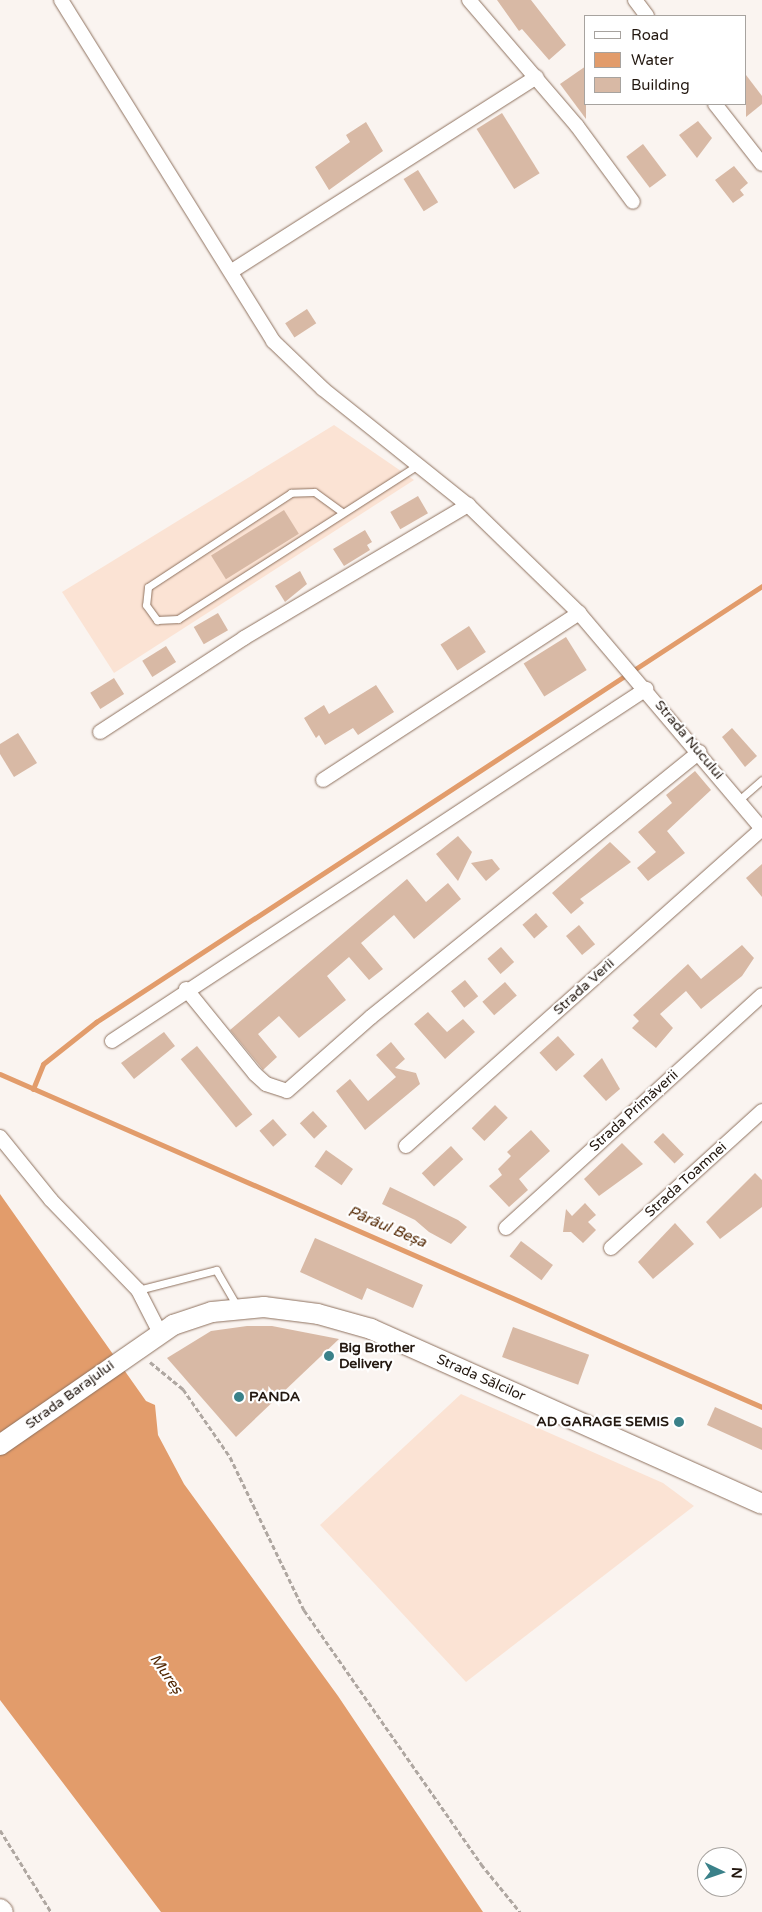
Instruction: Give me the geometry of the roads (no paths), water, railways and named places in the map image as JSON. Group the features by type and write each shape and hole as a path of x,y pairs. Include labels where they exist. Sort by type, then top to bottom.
{"main road":[{"name":"Strada Sălcilor","path":"160,1332 212,1312 238,1308 318,1314 372,1329 762,1504"},
{"name":"Strada Barajului","path":"0,1445 160,1332"},
{"path":"0,1908 3,1912"}],"street":[{"name":"Strada Nucului","path":"62,0 232,271 273,341 322,389 468,505 579,613 625,662 642,685 740,799 762,829"},
{"path":"469,0 536,77 633,202"},
{"path":"635,0 647,15"},
{"path":"232,271 536,77"},
{"path":"716,105 762,164"},
{"path":"100,732 244,638 468,505"},
{"path":"323,780 579,613"},
{"path":"112,1041 186,989 642,685"},
{"path":"186,989 255,1074 266,1084 287,1091 371,1018 699,752"},
{"name":"Strada Verii","path":"406,1146 762,829"},
{"name":"Strada Primăverii","path":"506,1228 762,995"},
{"name":"Strada Toamnei","path":"610,1248 762,1111"},
{"path":"0,1138 51,1200 138,1290 160,1332"}],"lane":[{"path":"342,512 314,492 291,493 148,586 146,605 157,620 178,619 418,465"},
{"path":"740,799 762,780"},
{"path":"138,1290 216,1270 238,1308"}],"water":[{"name":"Mureș","path":"0,1194 146,1401 155,1405 158,1435 184,1484 338,1696 483,1912 161,1912 0,1700"}],"waterway":[{"path":"33,1089 43,1064 96,1022 762,586"},
{"name":"Pârâul Beșa","path":"0,1074 762,1407"}],"place":[{"name":"Big Brother Delivery","path":"329,1356"},
{"name":"PANDA","path":"239,1397"},
{"name":"AD GARAGE SEMIS","path":"679,1422"}]}
